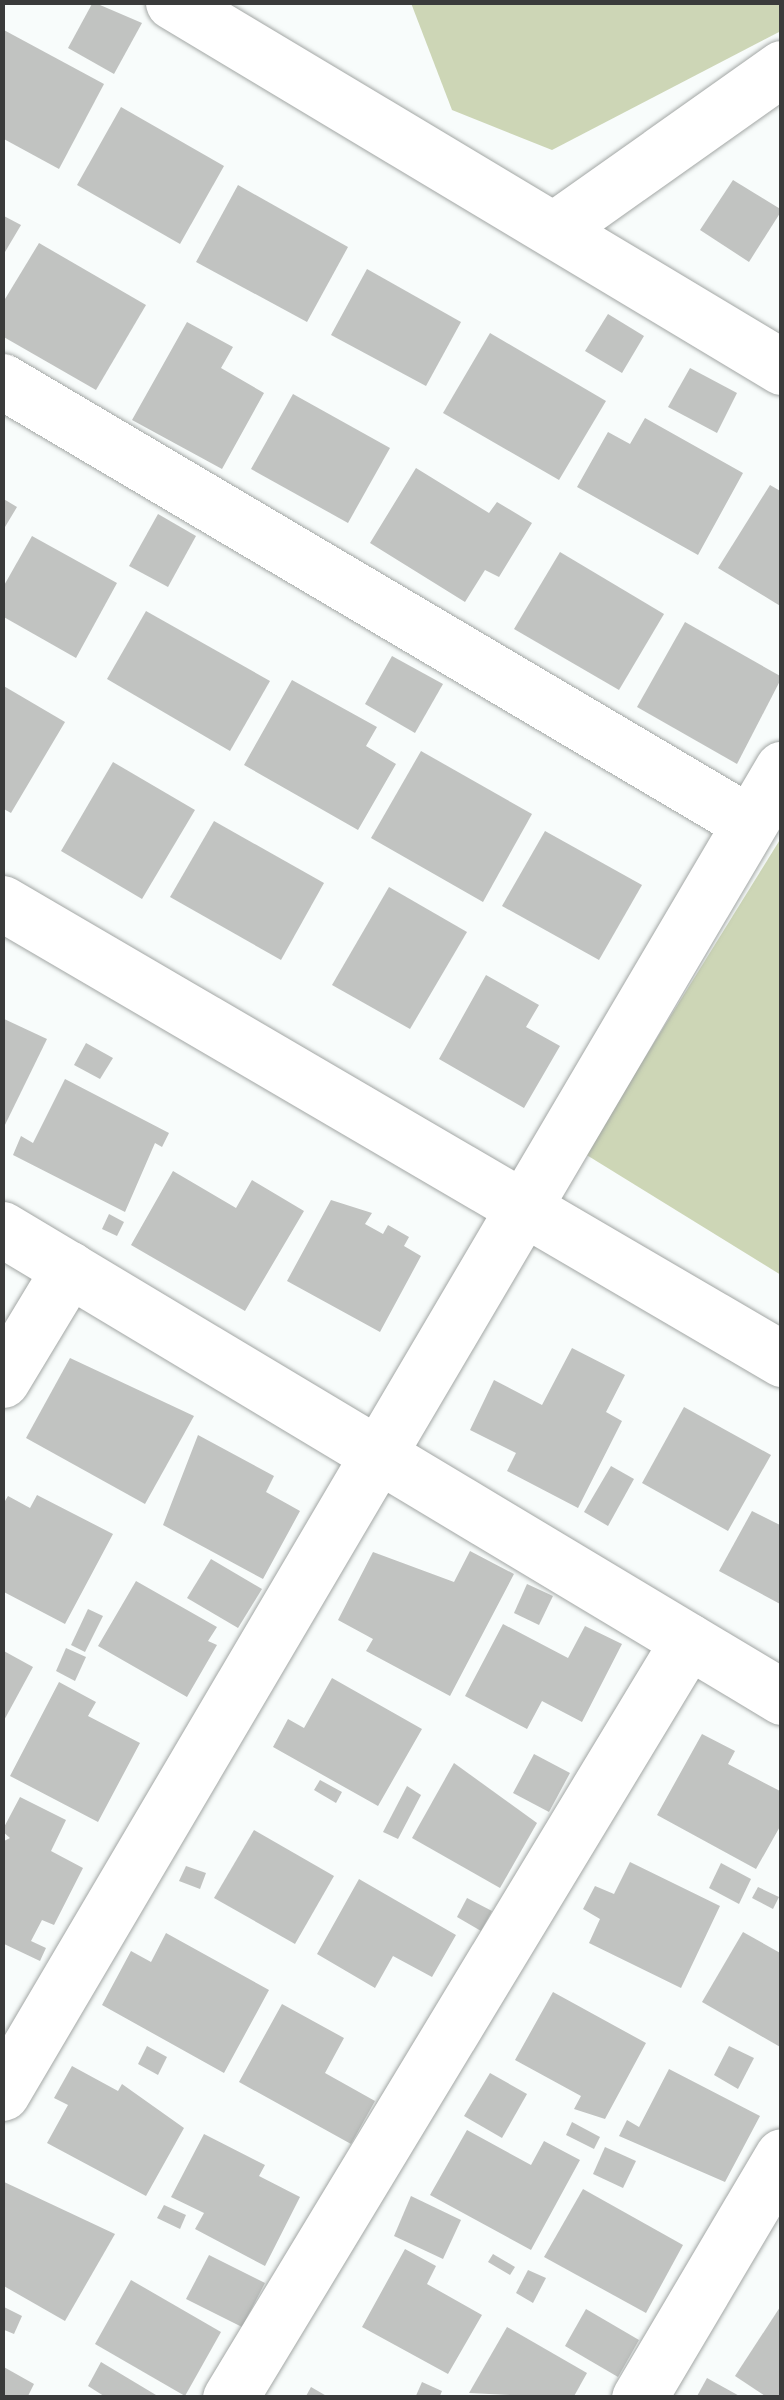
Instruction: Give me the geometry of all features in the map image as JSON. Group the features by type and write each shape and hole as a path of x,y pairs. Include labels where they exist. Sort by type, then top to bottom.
{"street":[{"path":"173,2 556,228 782,367"},
{"path":"556,228 782,68"},
{"path":"2,381 748,822"},
{"path":"2,2093 527,1208 782,768"},
{"path":"2,902 782,1359"},
{"path":"2,1229 782,1697"},
{"path":"2,1380 70,1270"},
{"path":"230,2398 688,1641"},
{"path":"639,2398 782,2156"}],"green space":[{"path":"411,3 781,3 781,31 552,150 452,110"},
{"path":"781,838 781,1275 585,1154"}],"building":[{"path":"93,2 142,23 114,74 68,48"},
{"path":"2,29 104,84 59,169 2,138"},
{"path":"121,107 224,166 180,244 77,185"},
{"path":"733,180 782,210 749,262 700,230"},
{"path":"238,185 348,247 307,322 196,262"},
{"path":"2,215 21,225 2,257"},
{"path":"39,243 146,305 96,390 2,336 2,304"},
{"path":"367,269 461,322 426,386 331,335"},
{"path":"608,314 644,336 622,373 585,351"},
{"path":"187,322 233,347 221,368 264,393 222,469 132,420"},
{"path":"490,333 606,401 559,480 443,413"},
{"path":"690,368 737,393 717,433 668,407"},
{"path":"293,394 390,448 348,523 251,469"},
{"path":"645,418 743,473 698,555 577,487 608,432 630,444"},
{"path":"416,468 489,513 497,502 532,523 499,577 485,570 465,602 370,543"},
{"path":"770,485 782,492 782,607 718,568"},
{"path":"2,498 17,507 2,532"},
{"path":"158,514 196,536 168,587 129,566"},
{"path":"32,536 117,583 76,658 2,616 2,589"},
{"path":"560,552 664,614 619,690 514,629"},
{"path":"146,611 270,681 230,751 107,679"},
{"path":"685,622 782,677 737,764 637,707"},
{"path":"392,656 443,684 415,733 365,704"},
{"path":"292,680 377,727 366,746 396,764 358,830 244,765"},
{"path":"2,685 65,722 11,813 2,808"},
{"path":"421,751 532,814 483,902 371,838"},
{"path":"113,762 195,810 142,899 61,851"},
{"path":"214,821 324,883 281,960 170,897"},
{"path":"545,831 642,885 599,960 502,906"},
{"path":"389,887 467,932 410,1029 332,985"},
{"path":"486,975 539,1005 526,1027 560,1046 524,1108 439,1059"},
{"path":"2,1018 47,1039 2,1131"},
{"path":"86,1043 113,1058 100,1079 74,1065"},
{"path":"65,1079 169,1133 162,1147 155,1143 125,1212 13,1155 21,1136 33,1143"},
{"path":"173,1171 236,1208 252,1180 304,1211 245,1311 131,1245"},
{"path":"331,1200 372,1213 365,1224 383,1234 388,1225 409,1237 404,1246 421,1256 380,1332 287,1281"},
{"path":"109,1214 124,1222 117,1236 102,1229"},
{"path":"572,1348 625,1375 606,1412 622,1421 578,1508 507,1471 516,1453 470,1430 494,1380 542,1405"},
{"path":"70,1358 194,1416 145,1504 26,1438"},
{"path":"684,1407 771,1455 728,1531 642,1483"},
{"path":"198,1435 274,1476 266,1492 300,1511 263,1579 163,1525"},
{"path":"611,1466 634,1479 608,1526 584,1512"},
{"path":"37,1495 113,1534 65,1624 2,1591 2,1506 8,1496 30,1508"},
{"path":"752,1511 782,1526 782,1605 719,1571"},
{"path":"470,1551 514,1574 450,1696 366,1651 373,1639 338,1620 373,1552 454,1582"},
{"path":"211,1559 262,1589 238,1628 187,1598"},
{"path":"136,1581 217,1627 208,1641 217,1645 187,1697 98,1646"},
{"path":"527,1584 553,1596 539,1625 514,1613"},
{"path":"88,1609 103,1616 85,1652 71,1645"},
{"path":"503,1624 568,1658 585,1626 622,1644 582,1722 542,1701 527,1729 465,1696"},
{"path":"66,1648 86,1657 75,1681 56,1671"},
{"path":"2,1650 33,1667 2,1724"},
{"path":"332,1678 422,1729 378,1806 273,1747 288,1719 304,1728"},
{"path":"59,1682 96,1702 88,1716 140,1743 98,1822 10,1776"},
{"path":"702,1734 735,1751 728,1764 782,1792 782,1823 756,1869 657,1815"},
{"path":"534,1754 570,1773 549,1812 513,1793"},
{"path":"454,1763 537,1823 500,1888 412,1838"},
{"path":"320,1780 342,1792 336,1803 314,1790"},
{"path":"407,1786 421,1795 398,1839 383,1832"},
{"path":"20,1797 66,1820 51,1851 83,1868 54,1925 42,1920 31,1941 46,1948 40,1961 2,1943 2,1842 10,1838 2,1831"},
{"path":"254,1830 334,1876 295,1944 214,1898"},
{"path":"630,1862 720,1906 681,1988 589,1943 600,1919 583,1909 595,1886 614,1894"},
{"path":"721,1863 751,1879 739,1904 709,1888"},
{"path":"186,1866 206,1873 200,1889 179,1881"},
{"path":"359,1879 456,1935 432,1977 393,1956 375,1988 317,1954"},
{"path":"758,1887 779,1897 773,1909 752,1898"},
{"path":"467,1898 492,1911 481,1931 457,1917"},
{"path":"743,1932 782,1954 782,2048 702,2002"},
{"path":"166,1933 269,1990 224,2073 102,2005 131,1951 151,1962"},
{"path":"553,1992 646,2043 605,2119 574,2109 581,2096 515,2060"},
{"path":"282,2004 344,2038 325,2073 375,2101 351,2144 239,2082"},
{"path":"147,2046 167,2057 158,2075 138,2064"},
{"path":"729,2046 754,2058 738,2089 714,2075"},
{"path":"72,2066 118,2091 122,2084 184,2128 146,2196 47,2143 68,2105 54,2098"},
{"path":"669,2069 760,2116 725,2182 619,2136 627,2120 639,2127"},
{"path":"490,2073 527,2094 502,2138 464,2116"},
{"path":"572,2122 600,2137 594,2149 566,2135"},
{"path":"467,2130 531,2165 544,2141 580,2160 531,2250 430,2195"},
{"path":"204,2134 265,2165 259,2176 300,2197 265,2266 195,2229 204,2213 171,2197"},
{"path":"605,2147 636,2161 623,2188 593,2174"},
{"path":"2,2181 115,2234 65,2321 2,2285"},
{"path":"583,2189 683,2245 646,2313 544,2257"},
{"path":"411,2196 461,2220 443,2259 394,2236"},
{"path":"164,2205 186,2215 180,2229 157,2218"},
{"path":"405,2249 436,2266 427,2284 482,2315 448,2374 362,2327"},
{"path":"493,2254 515,2267 510,2275 488,2262"},
{"path":"209,2255 265,2283 242,2327 186,2299"},
{"path":"528,2270 546,2278 533,2303 516,2293"},
{"path":"131,2280 221,2332 185,2396 95,2344"},
{"path":"782,2304 782,2398 768,2398 735,2376"},
{"path":"2,2306 22,2316 14,2334 2,2329"},
{"path":"586,2309 639,2340 618,2377 565,2346"},
{"path":"507,2327 587,2373 573,2398 469,2393"},
{"path":"101,2362 161,2398 107,2398 88,2386"},
{"path":"2,2366 34,2384 27,2398 2,2398"},
{"path":"707,2378 743,2398 696,2398"},
{"path":"422,2382 442,2391 439,2398 415,2398"},
{"path":"311,2387 330,2398 305,2398"}]}
